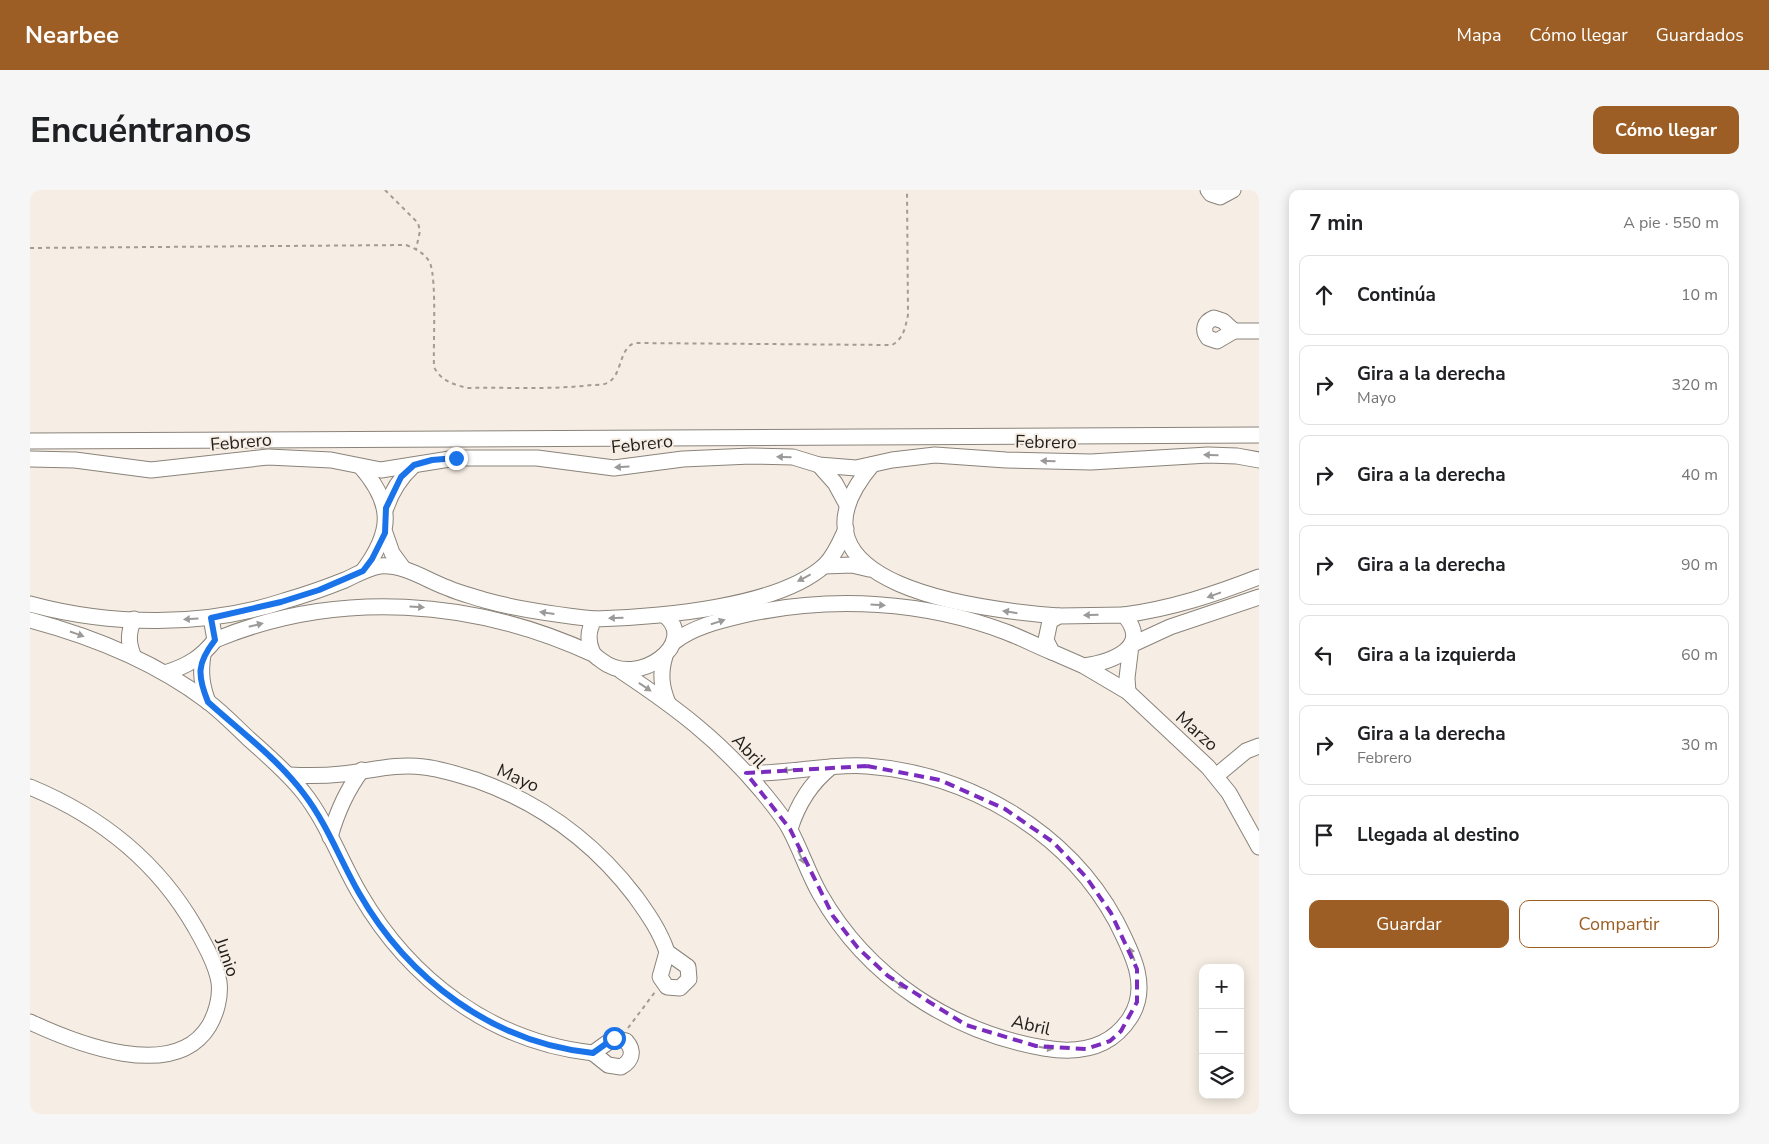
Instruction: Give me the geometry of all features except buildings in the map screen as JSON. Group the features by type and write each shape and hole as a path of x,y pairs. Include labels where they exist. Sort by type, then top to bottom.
{"street":[{"path":"1208,190 1211,194 1220,197 1233,190"},
{"path":"1234,331 1259,331"},
{"path":"30,441 1259,435"},
{"name":"Febrero","path":"30,459 75,460 151,470 268,457 331,460 381,470 432,460 456,458 537,458 614,468 683,459 751,456 794,457 818,464 856,468 892,460 935,455 1049,462 1091,462 1208,455 1259,460"},
{"path":"818,464 835,483 847,505"},
{"path":"403,568 392,553 385,533 386,508 401,477 414,465"},
{"path":"872,465 862,477 847,505 846,529 851,547 858,558 872,570"},
{"path":"361,467 375,483 386,508"},
{"path":"30,604 72,613 134,619 211,618 281,602 319,590 378,566 403,568 449,589 484,600 540,612 596,619 664,615 706,609 782,589 824,566 838,546 846,529"},
{"path":"363,571 372,559 385,533"},
{"path":"824,566 852,565 872,570 910,587 985,608 1015,613 1059,616 1124,615 1166,609 1208,597 1259,577"},
{"path":"906,608 910,601 910,587"},
{"path":"444,609 449,589"},
{"path":"782,589 788,606"},
{"path":"319,590 326,610"},
{"path":"1084,666 1113,660 1123,654 1131,645 1170,627 1259,597"},
{"name":"Marzo","path":"674,642 696,629 728,619 788,606 831,603 906,608 982,625 1084,666 1128,692 1216,776 1259,847"},
{"path":"165,673 185,667 203,655 215,640 244,628 326,610 374,606 444,609 547,634 593,654 606,664 621,671 652,664 665,656"},
{"path":"664,615 671,620 674,629 674,642 665,656 661,668 662,683 668,703"},
{"path":"1124,615 1132,630 1127,678 1128,692"},
{"path":"1052,652 1046,640 1047,628 1050,621 1059,616"},
{"path":"211,618 215,640"},
{"path":"133,656 129,644 129,631 134,619"},
{"path":"593,654 588,641 590,627 596,619"},
{"path":"30,620 94,639 133,656 165,673 208,702 289,775 309,801 376,922 413,966 451,998 497,1025 558,1047 593,1053 615,1067 627,1064 632,1052 630,1045 620,1038 608,1040 593,1053"},
{"path":"203,655 202,687 208,702"},
{"name":"Abril","path":"621,671 668,703 705,732 746,773 790,829 819,892 847,934 888,976 943,1013 989,1034 1056,1050 1080,1050 1110,1041 1128,1022 1137,1002 1139,990 1137,969 1131,952 1111,913 1086,877 1053,842 1004,809 983,797 940,780 867,766 746,773"},
{"path":"1216,776 1246,751 1259,746"},
{"name":"Mayo","path":"289,775 326,776 390,766 409,766 445,771 495,787 542,810 580,836 607,861 645,909 663,939 667,952"},
{"path":"790,829 805,794 817,778 831,767"},
{"path":"330,837 337,812 362,770"},
{"name":"Junio","path":"30,788 72,806 101,825 141,856 161,877 176,897 202,940 217,977 219,994 213,1019 196,1041 186,1047 154,1055 93,1048 30,1022"},
{"path":"667,952 688,967 689,979 680,988 672,989 662,982 660,970 667,952"}],"path":[{"path":"386,190 418,223 420,231 416,249"},
{"path":"30,248 406,245 424,254 430,264 433,291 434,367 438,376 452,384 467,388 582,386 608,383 613,378 625,351 631,344 635,343 892,345 898,341 905,331 908,315 907,190"},
{"path":"620,1038 662,982"}],"highlighted area":[{"path":"867,766 940,780 1005,809 1053,842 1086,877 1111,913 1137,969 1137,1002 1121,1031 1110,1041 1086,1049 1036,1046 966,1025 888,976 858,948 833,916 790,829 746,773"}],"route":[{"path":"456,458 432,460 414,465 401,477 394,488 386,508 385,533 372,559 363,571 319,590 281,602 211,618 215,640 203,655 202,687 208,702 289,775 304,794 320,817 376,922 413,966 433,984 481,1017 497,1025 558,1047 593,1053 608,1040 614,1038"}]}
